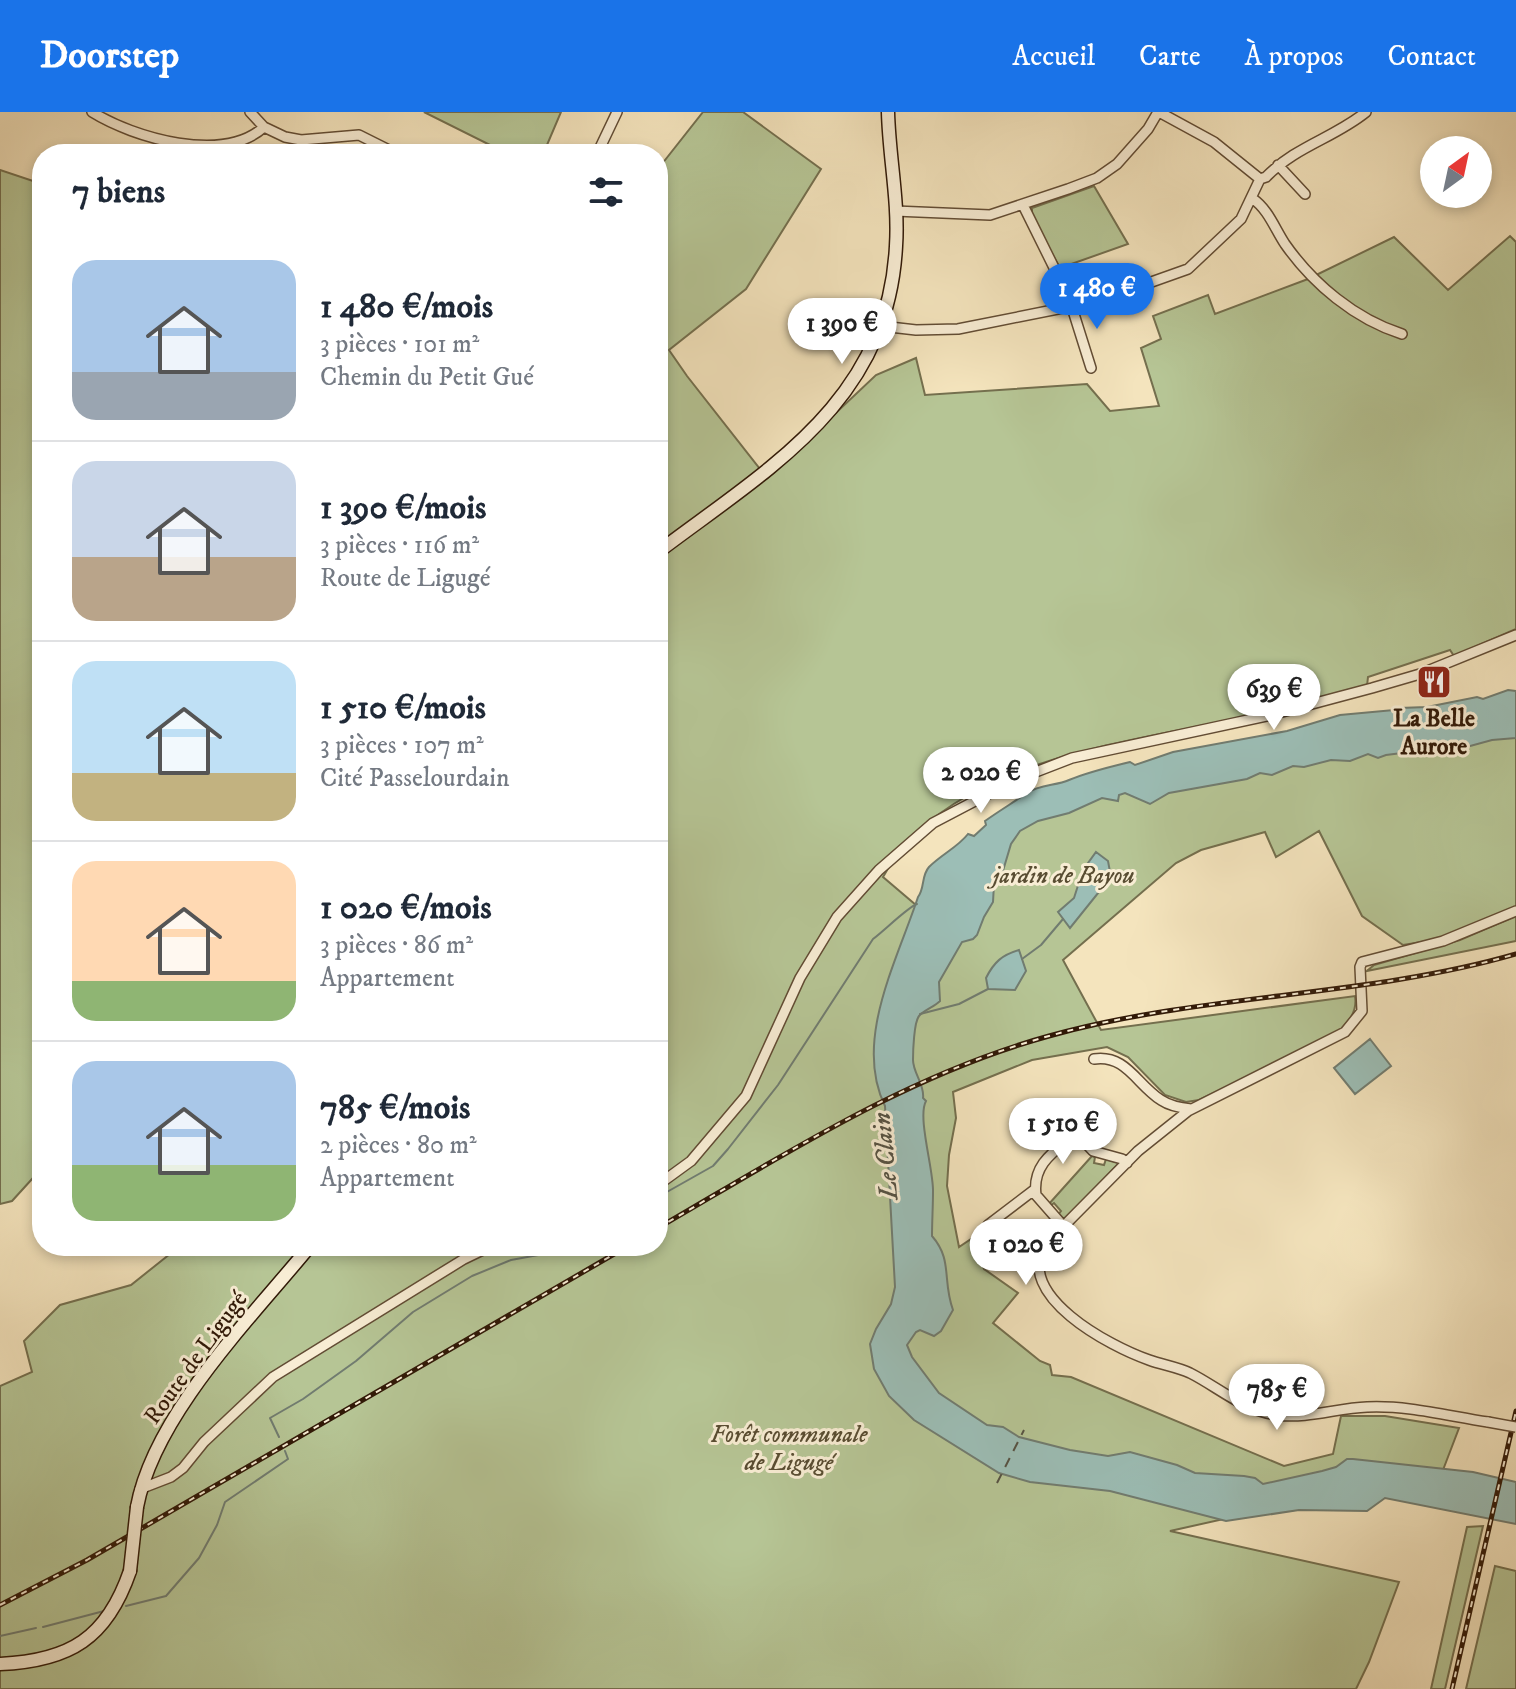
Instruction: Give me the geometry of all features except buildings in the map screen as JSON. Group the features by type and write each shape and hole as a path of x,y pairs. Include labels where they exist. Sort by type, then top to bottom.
{"street":[{"path":"92,112 120,127 174,142 207,144"},
{"path":"250,112 264,127 285,137 301,140 359,135 377,144"},
{"path":"602,144 617,112"},
{"path":"668,544 800,443 849,389 868,357 881,326 897,243 888,112"},
{"path":"895,211 981,216 1023,205 1097,178 1117,164 1148,129 1158,112 1214,142 1260,179"},
{"path":"1260,179 1297,151 1354,122 1366,112"},
{"path":"227,144 256,134 264,127"},
{"path":"1278,165 1305,194"},
{"path":"881,326 916,330 958,329 1098,301 1188,269 1232,230 1253,199 1260,179"},
{"path":"1253,199 1261,204 1289,250 1316,281 1363,317 1402,334"},
{"path":"1023,205 1072,306 1091,368"},
{"path":"668,1178 691,1161 746,1096 800,978 845,907 879,870 933,823 1015,780 1097,751 1271,715 1372,688 1420,674 1516,635"},
{"path":"1516,911 1443,941 1362,962 1362,1011 1345,1032 1191,1109 1163,1129 1046,1244 1037,1263 1049,1296 1063,1310 1115,1344 1150,1361 1186,1371 1257,1410 1279,1416 1301,1416 1384,1407 1516,1427"},
{"path":"1094,1059 1105,1057 1119,1062 1159,1099 1191,1109"},
{"path":"988,1225 1034,1190 1042,1162 1074,1135 1078,1135 1093,1151 1127,1163"},
{"path":"1034,1190 1064,1227"},
{"name":"Route de Ligugé","path":"0,1664 41,1660 77,1647 108,1618 119,1601 130,1571 140,1489 163,1437 185,1402 302,1256"},
{"path":"140,1489 171,1477 183,1468 204,1442 273,1377 470,1256"},
{"path":"148,1470 158,1478 171,1477"}],"green space":[{"path":"424,112 561,112 547,144 488,144"},
{"name":"Forêt communale de Ligugé","path":"703,112 743,112 821,169 746,289 669,350 767,478 876,375 916,358 925,395 1087,384 1110,411 1159,406 1141,348 1161,339 1153,316 1208,295 1215,314 1308,279 1394,237 1448,290 1510,236 1516,242 1516,629 1454,656 1450,650 1368,677 1367,686 1089,750 1008,776 970,794 935,817 903,846 883,877 923,911 960,857 1059,803 1516,715 1516,908 1440,939 1403,945 1362,916 1319,831 1276,857 1265,832 1201,850 1176,863 1063,960 1101,1030 1355,996 1353,1013 1335,1035 1199,1100 1186,1102 1165,1095 1128,1057 1107,1047 1032,1060 953,1092 956,1118 947,1186 959,1247 971,1239 984,1269 1018,1293 993,1323 1040,1361 1050,1365 1052,1375 1071,1377 1284,1466 1333,1454 1341,1416 1385,1416 1459,1428 1443,1470 1170,1531 1399,1582 1356,1689 0,1689 0,1386 32,1372 24,1341 60,1305 131,1285 167,1256 668,1256 668,156"},
{"path":"0,170 32,181 32,1179 12,1201 0,1204"},
{"path":"1094,186 1128,244 1060,268 1032,218 1032,208"},
{"path":"1516,916 1516,941 1367,971 1374,965 1460,940"},
{"path":"1092,1156 1095,1157 1094,1163 1104,1165 1106,1159 1119,1163 1067,1219 1062,1219 1058,1215 1061,1211 1054,1203 1048,1205"},
{"path":"1483,1526 1445,1689 1431,1689 1467,1527"},
{"path":"1495,1566 1516,1571 1516,1689 1466,1689"}],"water":[{"path":"1508,690 1516,691 1516,738 1492,740 1452,751 1429,746 1378,758 1368,754 1350,761 1331,760 1304,767 1293,766 1272,775 1260,773 1247,779 1169,793 1150,804 1125,793 1119,795 1118,801 1102,798 1069,813 1038,821 1020,831 1011,844 1002,874 994,884 993,902 977,935 962,942 939,982 940,1001 917,1019 913,1060 926,1101 923,1119 933,1183 932,1236 943,1253 953,1310 941,1331 934,1336 920,1330 907,1345 912,1357 939,1393 987,1425 1003,1427 1019,1437 1108,1456 1130,1452 1195,1473 1244,1476 1255,1478 1263,1484 1336,1467 1347,1459 1473,1472 1516,1482 1516,1524 1385,1498 1367,1511 1299,1510 1226,1521 1110,1491 1030,1482 999,1473 914,1420 889,1396 874,1369 870,1344 891,1304 895,1287 885,1106 876,1081 874,1055 882,1001 929,867 968,834 974,836 986,825 985,821 1037,788 1130,762 1135,765 1173,752 1287,731 1340,715 1400,712 1400,708 1427,707 1477,697 1483,699"},
{"path":"1096,852 1108,861 1111,877 1070,928 1058,912 1074,898 1083,870"},
{"path":"1019,950 1026,971 1015,990 988,989 986,978 992,968 1003,957"},
{"path":"1370,1039 1391,1066 1355,1094 1334,1068"}],"waterway":[{"path":"668,1191 713,1166 728,1149 778,1085 873,939 917,904"},
{"path":"1022,959 1041,945 1063,919"},
{"path":"920,1014 959,1004 988,989"},
{"path":"279,1437 270,1418 356,1361 413,1312 472,1276 511,1260 533,1256"},
{"path":"126,1606 166,1596 199,1558 217,1525 225,1502 288,1459 285,1451"},
{"path":"43,1627 104,1611"},
{"path":"0,1636 36,1628"}],"ferry route":[{"path":"997,1483 1024,1430"}],"railway":[{"path":"668,1222 848,1119 946,1072 997,1052 1049,1036 1165,1011 1400,979 1516,954"},
{"path":"0,1605 87,1560 611,1256"},
{"path":"1452,1689 1516,1411"}],"place":[{"name":"La Belle Aurore","path":"1434,682"}],"park label":[{"name":"jardin de Bayou","path":"1064,876"}],"water label":[{"name":"Le Clain","path":"886,1156"}]}
